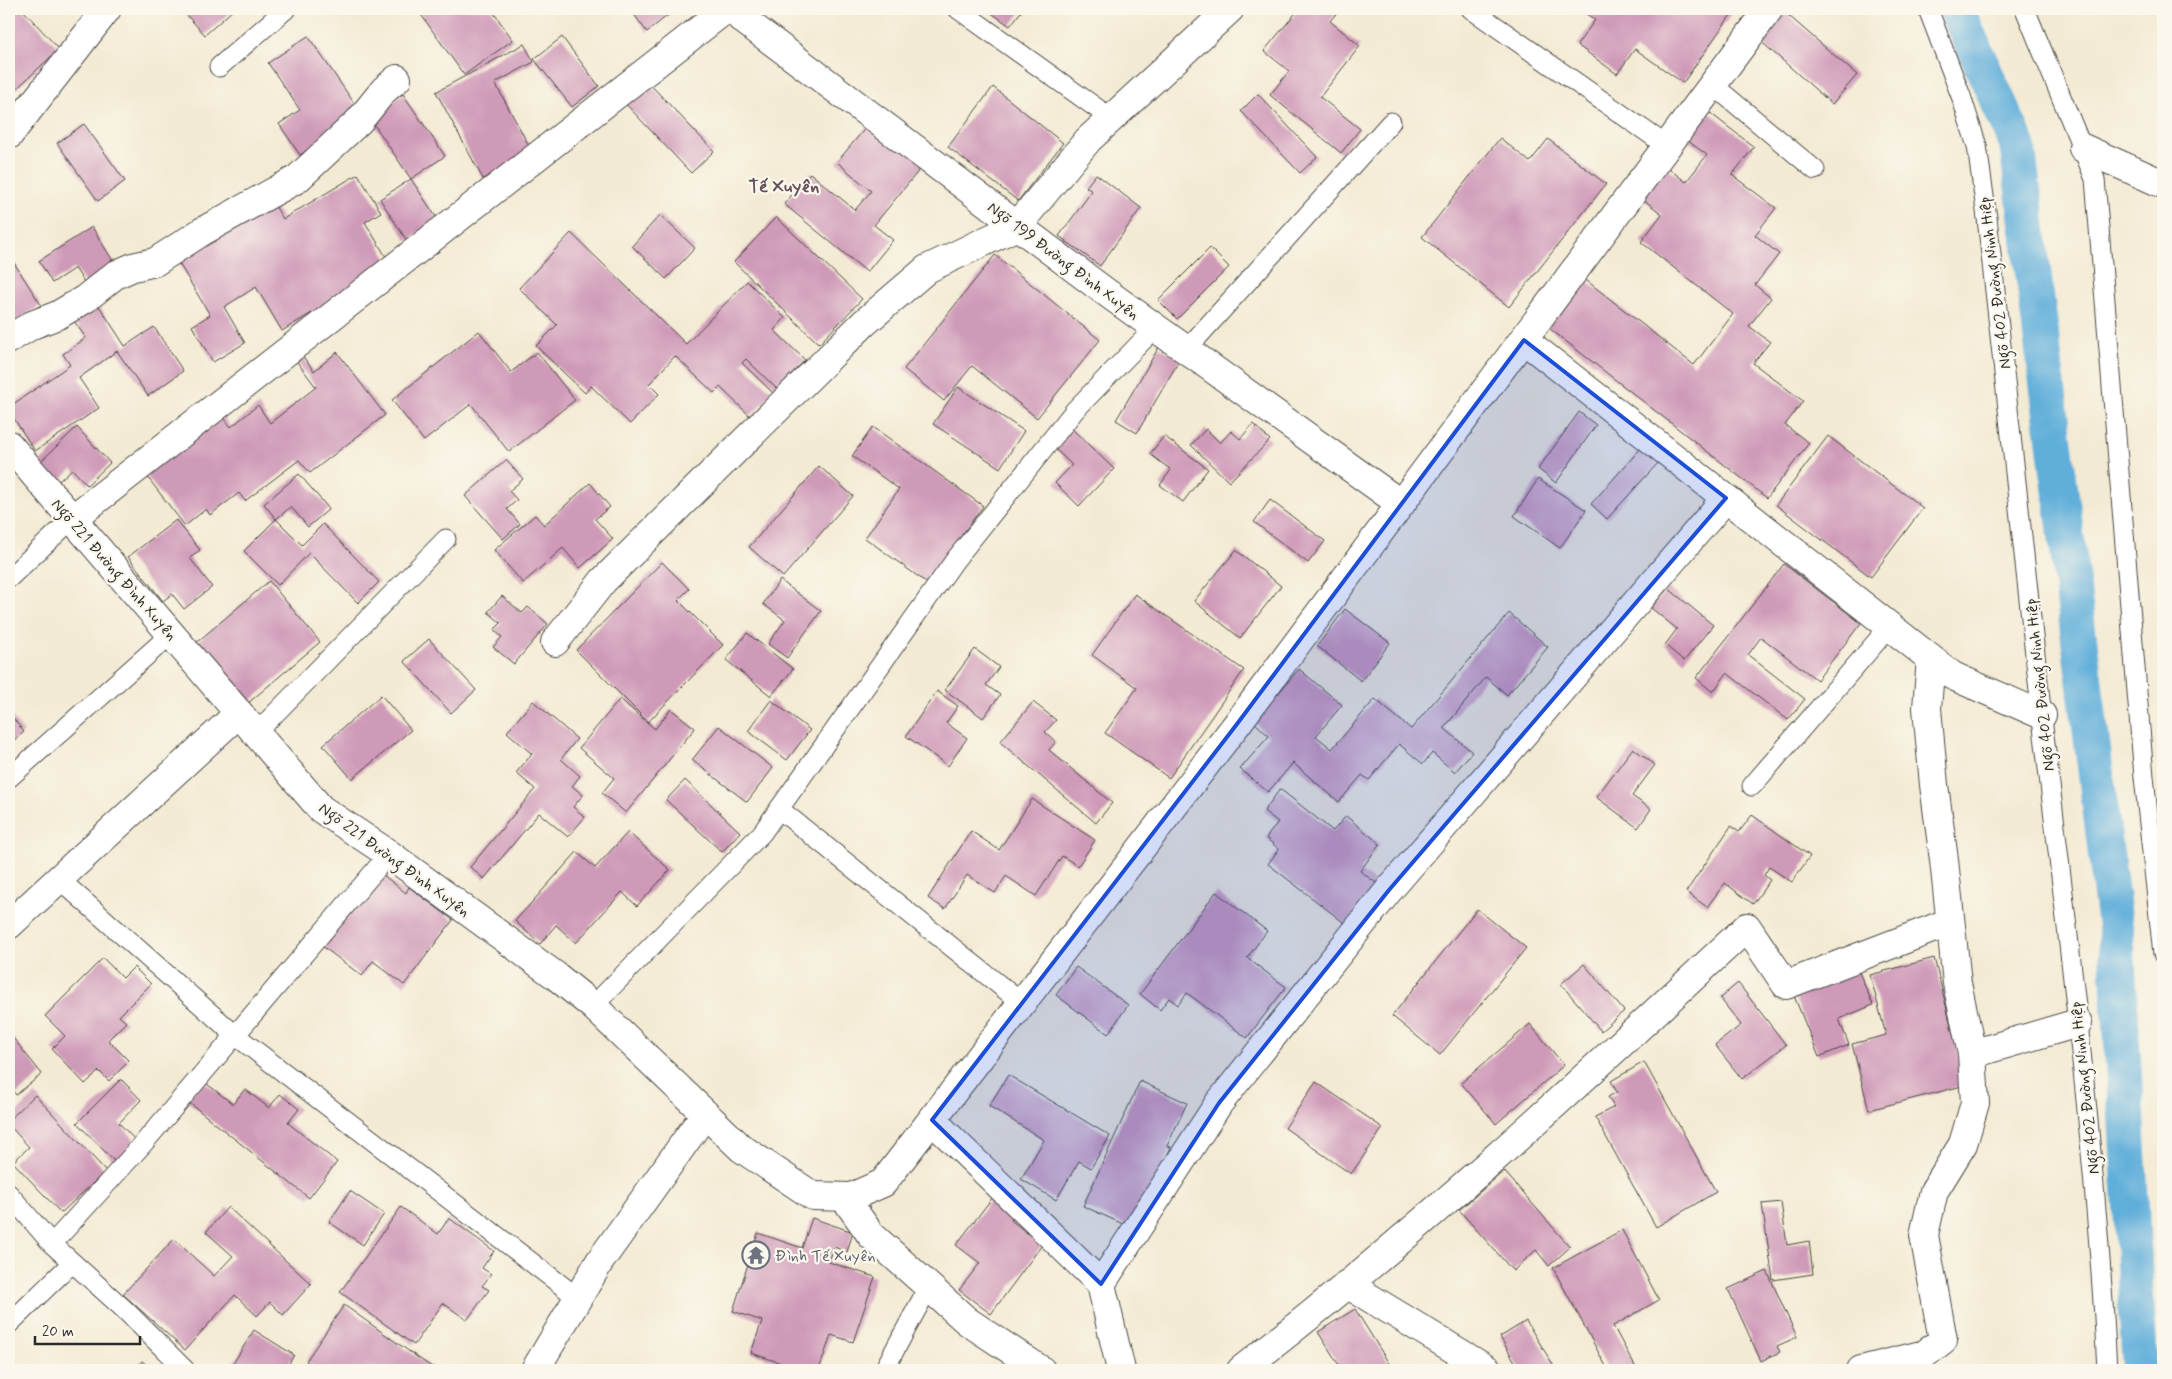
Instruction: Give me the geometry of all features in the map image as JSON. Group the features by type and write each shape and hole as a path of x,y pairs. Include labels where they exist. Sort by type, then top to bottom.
{"street":[{"path":"9,135 107,9"},
{"path":"72,520 726,9"},
{"name":"Ngõ 199 Đường Đình Xuyên","path":"733,9 741,18 1017,226 1155,328 1401,504"},
{"path":"555,642 603,581 864,323 927,269 1017,226 1088,140 1230,9"},
{"name":"Ngõ 221 Đường Đình Xuyên","path":"9,445 321,809 389,854 556,976 593,1006 741,1148 813,1196 851,1197 883,1183 932,1120 1237,724 1769,9"},
{"path":"9,339 32,324 58,316 85,299 115,274 133,267 155,262 203,231 297,179 359,121 384,90 397,79"},
{"path":"2083,148 2163,184"},
{"path":"1524,340 1952,676 2042,715"},
{"path":"1101,1284 1220,1103 1310,989 1395,883 1726,498"},
{"path":"1862,1370 1926,1354 1943,1340 1924,1235 1934,1191 1964,1144 1975,1103 1972,1054 1957,983 1934,785 1928,708 1931,659"},
{"path":"9,925 59,879 247,723"},
{"path":"1240,1370 1304,1321 1550,1111 1747,927 1786,985 1950,922"},
{"path":"1972,1054 2078,1023"},
{"path":"535,1370 600,1261 705,1114"},
{"path":"932,1120 1101,1284 1121,1370"},
{"path":"844,1197 871,1235 968,1321 1041,1370"},
{"path":"1347,1284 1488,1370"}],"lane":[{"path":"219,67 286,9"},
{"path":"958,9 1112,119"},
{"path":"1471,9 1667,146"},
{"name":"Ngõ 402 Đường Ninh Hiệp","path":"1928,9 1961,96 1977,146 1987,218 2078,1023 2108,1370"},
{"path":"2025,9 2095,179 2144,777 2163,954"},
{"path":"1713,85 1815,170"},
{"path":"1186,350 1391,122"},
{"path":"593,1006 762,833 955,560 1075,410 1155,328"},
{"path":"9,578 72,520"},
{"path":"247,723 446,539"},
{"path":"1752,786 1890,626"},
{"path":"9,778 171,634"},
{"path":"779,809 1022,1003"},
{"path":"52,1244 142,1145 389,854"},
{"path":"59,879 235,1035 578,1298"},
{"path":"9,1194 52,1244 125,1310 184,1370"},
{"path":"9,1324 72,1263"},
{"path":"884,1370 929,1286"}],"highlighted area":[{"path":"1524,340 1726,498 1389,890 1219,1103 1101,1284 932,1120 1237,724"}],"building":[{"path":"9,9 22,9 59,49 9,96"},
{"path":"181,9 234,9 205,35"},
{"path":"417,9 491,9 513,40 464,75"},
{"path":"630,9 670,9 672,12 647,32"},
{"path":"986,9 1023,9 1010,26"},
{"path":"1299,9 1340,9 1330,21 1360,46 1320,97 1360,129 1341,153 1270,95 1289,71 1264,51"},
{"path":"1579,9 1735,9 1683,83 1635,49 1617,74 1577,45 1595,20"},
{"path":"1781,9 1857,75 1832,104 1756,37"},
{"path":"308,36 361,113 300,155 279,124 300,110 268,63"},
{"path":"562,37 599,86 572,107 534,59"},
{"path":"524,44 534,62 495,83 533,153 483,179 436,92"},
{"path":"644,78 714,151 691,173 622,100"},
{"path":"993,87 1063,143 1018,201 948,147"},
{"path":"403,94 445,156 411,179 369,117"},
{"path":"1258,94 1317,157 1300,173 1241,111"},
{"path":"1705,109 1754,147 1732,175 1776,208 1755,235 1779,254 1755,285 1771,298 1749,326 1770,342 1753,363 1803,401 1785,425 1809,443 1767,498 1545,325 1582,277 1694,365 1733,314 1641,242 1662,214 1635,193 1659,161 1686,182 1707,155 1683,137"},
{"path":"872,120 925,163 874,225 893,240 867,272 784,204 810,173 855,210 871,191 837,162"},
{"path":"84,124 125,181 98,201 57,143"},
{"path":"1500,138 1530,162 1548,139 1606,184 1509,307 1422,237"},
{"path":"358,174 381,212 365,222 391,265 282,331 256,287 224,307 245,343 213,362 192,326 210,315 175,257 271,199 283,219"},
{"path":"1096,174 1141,208 1100,266 1059,236 1092,191 1086,187"},
{"path":"411,179 438,220 407,241 380,199"},
{"path":"660,215 695,248 666,279 632,246"},
{"path":"776,217 862,299 819,344 734,262"},
{"path":"92,227 118,269 88,288 75,268 52,283 39,261"},
{"path":"571,233 686,344 747,281 785,318 774,330 805,360 777,389 746,359 742,363 773,393 750,416 720,387 714,393 675,356 649,384 659,394 630,424 591,386 585,393 536,346 557,325 519,288"},
{"path":"1210,248 1229,267 1177,319 1158,300"},
{"path":"9,255 41,305 9,326"},
{"path":"995,255 1100,340 1037,418 972,366 944,401 904,369"},
{"path":"94,298 125,346 154,327 183,371 148,396 117,351 79,378 99,408 35,451 9,411 9,407 70,365 63,354 86,338 69,314"},
{"path":"479,331 511,372 537,352 575,400 509,452 471,404 424,441 392,400"},
{"path":"1159,347 1180,359 1137,433 1116,420"},
{"path":"298,350 314,371 337,352 385,415 310,473 299,460 245,501 239,493 210,515 206,509 185,526 142,470 219,411 231,427 258,405 270,423 316,387 292,355"},
{"path":"958,387 1024,431 1000,468 933,424"},
{"path":"1579,412 1596,425 1556,483 1538,469"},
{"path":"1253,424 1270,440 1229,482 1191,445 1206,429 1220,443 1231,431 1240,439"},
{"path":"1069,426 1114,469 1079,506 1055,483 1072,465 1051,445"},
{"path":"77,427 110,463 87,485 72,469 58,482 39,463"},
{"path":"873,427 983,506 927,583 865,538 899,489 852,456"},
{"path":"1164,436 1208,469 1183,502 1160,485 1171,470 1150,454"},
{"path":"1828,436 1923,508 1871,577 1776,505"},
{"path":"1641,448 1658,463 1607,519 1591,504"},
{"path":"506,460 523,479 509,491 517,500 507,509 520,524 503,539 465,496"},
{"path":"819,466 853,496 783,577 749,547"},
{"path":"299,474 329,509 308,527 291,507 276,519 264,504"},
{"path":"1538,479 1586,510 1560,548 1514,516"},
{"path":"590,483 610,507 595,519 613,539 580,568 563,548 523,583 494,550 535,515 544,525"},
{"path":"1270,500 1325,541 1308,563 1254,522"},
{"path":"276,519 302,545 323,524 379,582 358,603 309,553 278,585 244,551"},
{"path":"176,520 200,550 190,558 212,587 184,609 172,594 163,601 128,557"},
{"path":"1236,550 1281,586 1240,638 1194,601"},
{"path":"662,562 689,589 678,600 723,645 648,722 576,650"},
{"path":"1784,564 1861,623 1817,680 1761,637 1748,655 1805,699 1788,720 1727,673 1713,692 1696,678"},
{"path":"780,580 821,611 787,658 768,644 785,620 763,604"},
{"path":"269,581 320,642 247,704 196,643"},
{"path":"1668,588 1713,625 1684,661 1665,645 1677,629 1651,608"},
{"path":"1135,594 1244,670 1169,778 1105,733 1137,688 1092,655"},
{"path":"502,596 522,613 528,607 548,624 514,664 493,647 502,637 494,630 501,623 488,612"},
{"path":"1345,609 1390,643 1361,681 1317,646"},
{"path":"1509,613 1548,647 1507,695 1486,677 1444,728 1472,752 1455,772 1432,753 1423,764 1399,744 1369,780 1362,775 1339,802 1293,763 1268,792 1240,769 1269,736 1254,722 1299,669 1342,705 1316,736 1332,749 1375,699 1411,729"},
{"path":"747,633 793,669 771,696 726,660"},
{"path":"429,639 476,690 451,713 404,661"},
{"path":"975,649 999,667 986,685 1000,695 983,718 945,690"},
{"path":"937,691 958,706 946,723 967,738 948,766 906,736"},
{"path":"381,695 411,730 352,779 323,745"},
{"path":"620,699 655,729 671,709 695,728 626,813 602,793 614,778 579,748"},
{"path":"771,700 810,730 787,760 748,731"},
{"path":"533,701 577,739 561,759 580,776 572,786 583,795 573,807 585,817 568,837 539,813 484,879 470,867 535,789 516,773 532,754 507,732"},
{"path":"1033,702 1056,720 1045,732 1056,742 1049,750 1112,803 1096,823 1000,742"},
{"path":"9,713 24,732 9,744"},
{"path":"719,726 773,768 747,802 692,760"},
{"path":"1633,748 1655,765 1632,796 1651,809 1638,828 1596,797"},
{"path":"685,780 740,832 722,852 666,800"},
{"path":"1280,789 1333,831 1346,816 1380,844 1360,871 1379,885 1347,925 1268,864 1279,849 1266,838 1278,822 1264,811"},
{"path":"1032,799 1095,840 1078,866 1062,856 1036,896 1006,876 995,893 967,875 945,909 928,898 971,831 999,850"},
{"path":"1752,815 1810,856 1792,882 1769,867 1764,875 1770,880 1753,904 1725,883 1707,907 1686,892 1731,826 1739,832"},
{"path":"628,832 670,870 637,906 622,892 576,943 556,925 540,944 515,921 577,852 595,868"},
{"path":"378,871 406,893 409,887 453,920 404,985 373,961 362,976 322,946"},
{"path":"1216,892 1267,931 1247,958 1286,987 1247,1038 1187,993 1178,1005 1169,998 1160,1010 1140,994"},
{"path":"1477,909 1526,948 1440,1055 1392,1016"},
{"path":"103,958 123,978 134,967 151,984 119,1016 126,1022 108,1040 129,1061 109,1081 99,1071 85,1084 52,1049 65,1036 45,1016"},
{"path":"1934,958 1966,1085 1869,1110 1852,1044 1886,1035 1870,975"},
{"path":"1584,964 1624,1011 1601,1031 1561,984"},
{"path":"1076,967 1128,1005 1108,1034 1056,995"},
{"path":"1858,970 1873,1005 1839,1019 1849,1045 1819,1057 1794,996"},
{"path":"1738,983 1786,1045 1742,1079 1715,1045 1741,1025 1720,998"},
{"path":"1530,1024 1564,1065 1496,1124 1461,1083"},
{"path":"9,1033 42,1074 16,1095 9,1086"},
{"path":"1644,1062 1716,1192 1656,1227 1595,1117 1614,1107 1608,1097 1617,1092 1611,1081"},
{"path":"1008,1075 1110,1136 1091,1168 1079,1161 1056,1200 1021,1179 1044,1140 989,1106"},
{"path":"121,1079 141,1100 119,1123 137,1142 116,1163 77,1123"},
{"path":"203,1081 233,1104 245,1089 269,1108 280,1094 299,1109 288,1123 337,1162 309,1198 187,1101"},
{"path":"1140,1081 1187,1103 1167,1146 1171,1147 1134,1229 1083,1206"},
{"path":"1316,1082 1383,1128 1351,1174 1285,1128"},
{"path":"35,1095 106,1171 61,1213 13,1162 29,1147 9,1125 9,1120"},
{"path":"1504,1171 1570,1247 1549,1266 1536,1250 1513,1271 1459,1210"},
{"path":"350,1191 384,1214 363,1245 329,1222"},
{"path":"996,1193 1019,1210 1011,1220 1042,1245 991,1314 959,1290 980,1263 956,1245"},
{"path":"1781,1202 1787,1245 1809,1241 1813,1274 1773,1280 1762,1204"},
{"path":"228,1207 311,1284 283,1315 270,1302 257,1316 235,1295 185,1350 123,1294 174,1239 214,1276 233,1256 206,1232"},
{"path":"401,1207 438,1234 449,1218 494,1251 482,1268 491,1274 482,1286 489,1290 467,1320 443,1303 414,1345 340,1292"},
{"path":"812,1218 853,1232 847,1252 834,1247 829,1262 875,1277 853,1342 831,1335 819,1370 802,1370 751,1353 762,1321 733,1311 758,1233 802,1248"},
{"path":"1622,1230 1659,1300 1613,1326 1637,1370 1608,1370 1553,1268"},
{"path":"1767,1271 1797,1337 1777,1346 1780,1352 1761,1361 1728,1289"},
{"path":"344,1305 436,1370 320,1370 306,1361"},
{"path":"1355,1309 1393,1370 1342,1370 1318,1332"},
{"path":"1526,1321 1555,1368 1551,1370 1520,1370 1500,1337"},
{"path":"254,1330 294,1355 285,1370 229,1370"},
{"path":"142,1361 153,1370 135,1370"}],"waterway":[{"path":"1956,9 2017,143 2116,934 2140,1370"}],"place":[{"name":"Đình Tế Xuyên","path":"756,1255"}],"district":[{"name":"Tế Xuyên","path":"784,186"}]}
